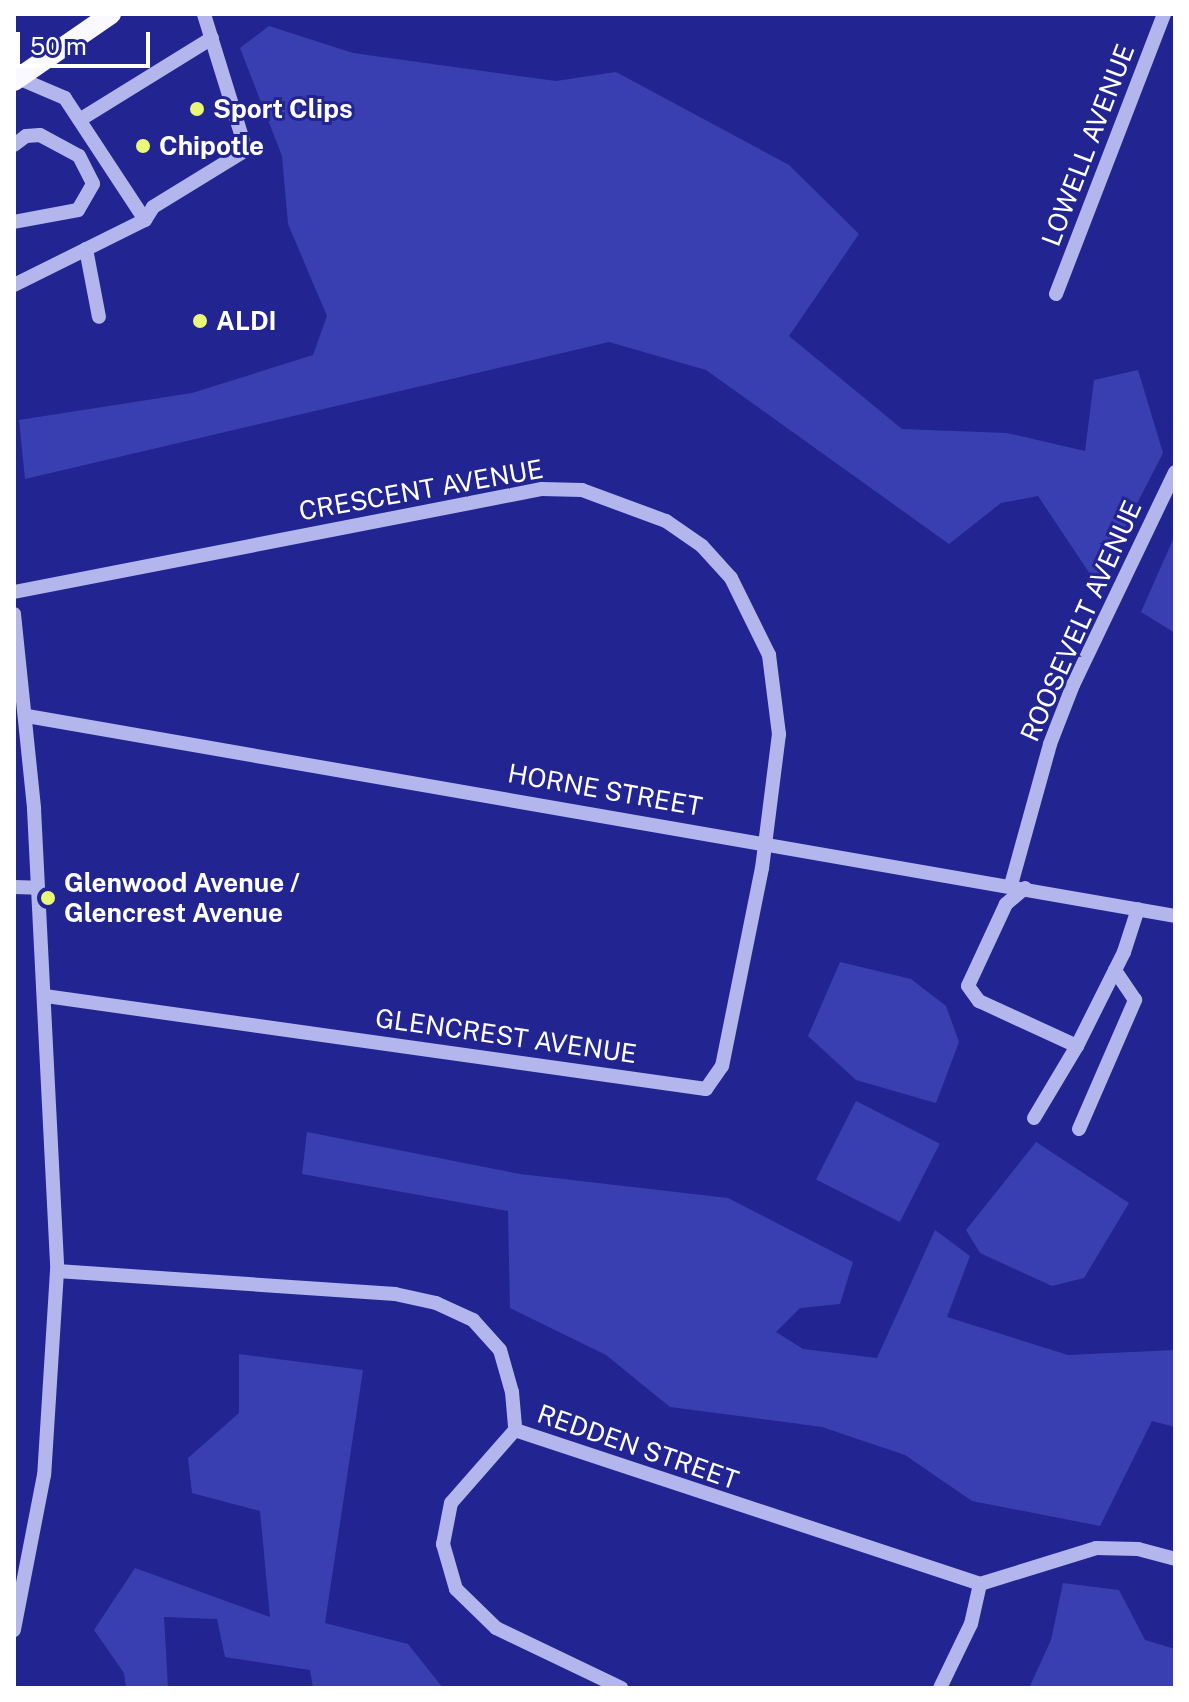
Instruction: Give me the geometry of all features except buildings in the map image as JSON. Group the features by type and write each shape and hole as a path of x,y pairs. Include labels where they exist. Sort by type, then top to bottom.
{"main road":[{"path":"16,80 111,14"}],"street":[{"path":"14,285 145,220 153,207 246,150 204,14"},
{"name":"LOWELL AVENUE","path":"1056,294 1164,14"},
{"path":"81,119 212,38"},
{"path":"16,80 65,98 145,220"},
{"path":"14,145 26,136 40,135 79,156 93,184 78,210 14,222"},
{"path":"79,156 99,146"},
{"path":"86,249 99,317"},
{"name":"ROOSEVELT AVENUE","path":"1018,887 1050,744 1073,685 1175,472"},
{"name":"CRESCENT AVENUE","path":"14,592 542,489 582,490 626,504 666,521 702,546 731,578 753,615 769,655 779,734 766,842"},
{"path":"14,614 27,716 45,996 57,1271 44,1475 14,1630"},
{"name":"HORNE STREET","path":"27,716 766,842 1175,916"},
{"name":"GLENCREST AVENUE","path":"45,996 706,1089 722,1066 766,842"},
{"path":"14,887 38,888"},
{"path":"1018,887 1006,904 968,986 979,1001 1077,1046"},
{"path":"1034,1118 1077,1046 1115,970 1138,909"},
{"path":"1079,1129 1135,1000 1115,970"},
{"name":"REDDEN STREET","path":"57,1271 395,1294 436,1303 473,1320 500,1350 512,1392 515,1430 980,1584"},
{"path":"515,1430 451,1503 443,1544 456,1589 496,1628 621,1688"},
{"path":"940,1688 971,1624 980,1584 1096,1548 1138,1549 1175,1559"}],"shaded area":[{"path":"269,26 353,53 556,81 616,72 789,165 859,234 789,336 902,429 1007,433 1085,451 1094,380 1138,370 1163,453 1096,583 1038,496 1001,503 949,544 706,370 609,342 25,479 19,420 192,393 313,355 327,316 288,224 282,156 240,48"},
{"path":"1175,535 1175,633 1141,612"},
{"path":"840,962 911,979 946,1006 959,1042 936,1103 856,1080 808,1036"},
{"path":"856,1101 940,1144 900,1222 816,1179"},
{"path":"307,1132 520,1174 728,1198 853,1262 840,1304 800,1308 776,1332 803,1349 877,1358 935,1230 970,1256 947,1317 1068,1355 1175,1350 1175,1427 1152,1421 1100,1526 972,1501 905,1455 822,1427 670,1407 606,1355 510,1308 508,1211 302,1174"},
{"path":"1036,1142 1129,1203 1084,1278 1052,1286 980,1253 966,1230"},
{"path":"239,1354 363,1370 325,1623 408,1644 443,1688 313,1688 310,1670 225,1657 217,1619 164,1617 168,1688 126,1688 124,1673 94,1630 135,1568 270,1617 260,1511 192,1493 188,1458 239,1413"},
{"path":"1063,1583 1119,1590 1145,1640 1175,1649 1175,1688 1029,1688 1051,1640"}],"place":[{"name":"Sport Clips","path":"197,109"},
{"name":"Chipotle","path":"143,146"},
{"name":"ALDI","path":"200,321"},
{"name":"Glenwood Avenue / Glencrest Avenue","path":"48,898"}]}
